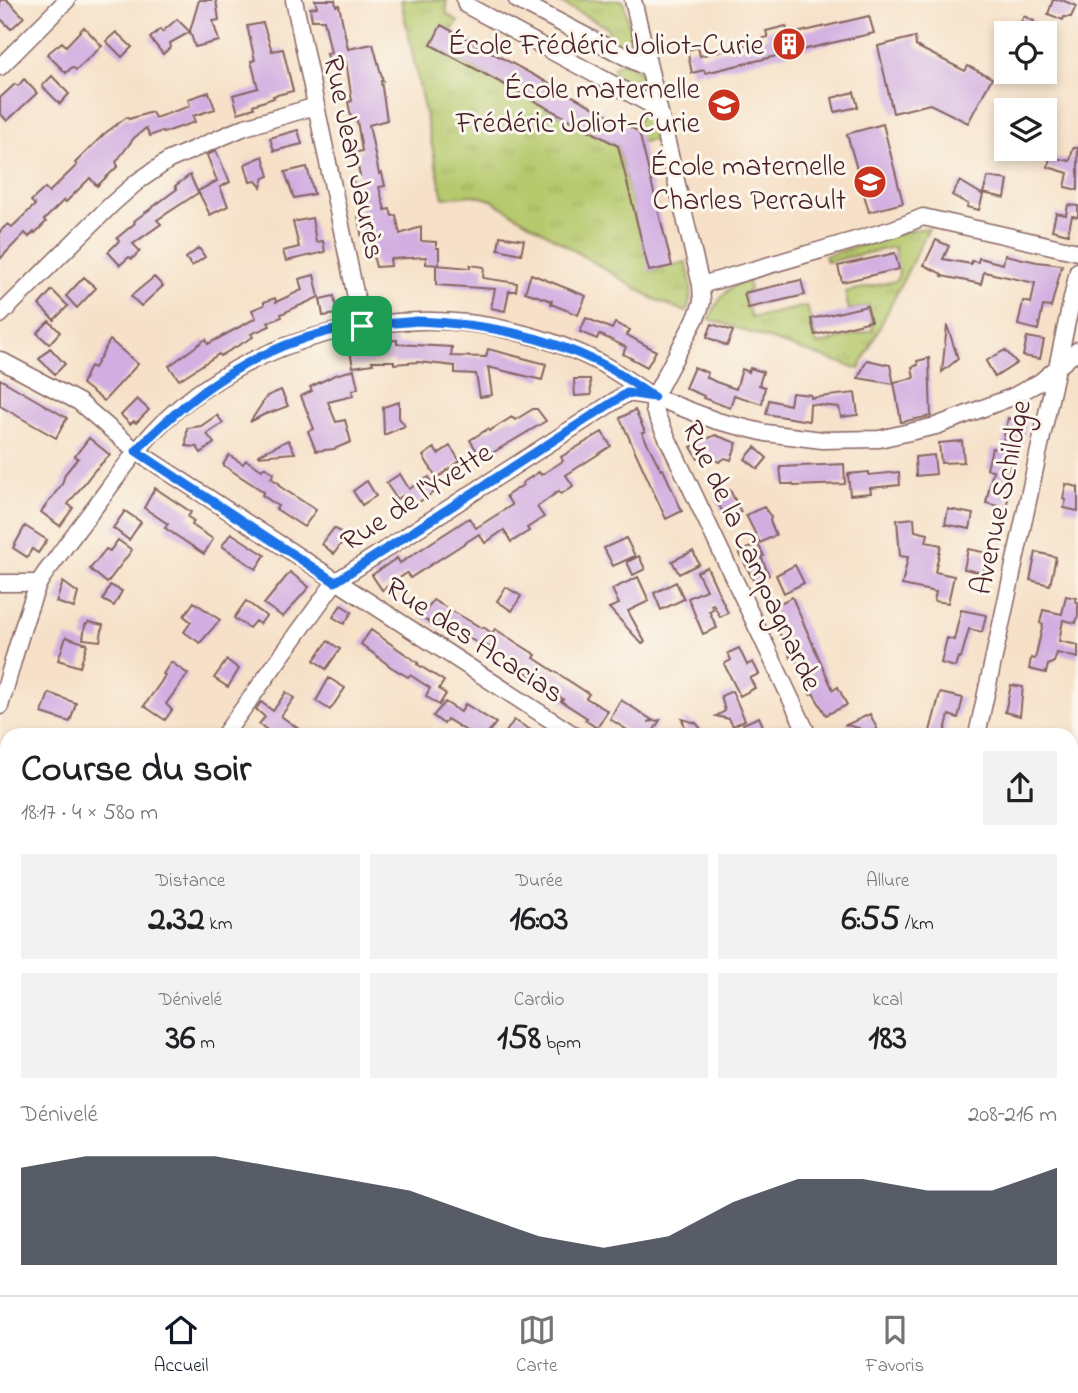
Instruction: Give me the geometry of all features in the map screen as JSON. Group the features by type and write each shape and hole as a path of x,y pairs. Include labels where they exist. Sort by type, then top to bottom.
{"street":[{"path":"0,67 67,0"},
{"name":"Rue Jean Jaurès","path":"294,0 362,326"},
{"path":"464,0 466,5 659,109"},
{"path":"517,0 649,69"},
{"path":"634,0 701,285 702,302 654,397"},
{"path":"0,316 111,205 137,182 169,160 245,128 316,106"},
{"path":"701,285 882,232 923,217 1078,252"},
{"name":"Avenue Schildge","path":"979,728 1078,271"},
{"path":"0,706 38,583 136,451 189,400 228,373 290,345 325,333 362,326 417,321 465,323 513,331 601,363 654,397 718,421 766,433 822,440 879,439 936,426 974,413 1040,382 1078,350"},
{"name":"Rue des Acacias","path":"0,360 79,402 136,451 563,728"},
{"name":"Rue de l'Yvette","path":"229,728 335,582 627,393 654,397"},
{"name":"Rue de la Campagnarde","path":"654,397 654,410 660,425 805,728"},
{"path":"0,583 38,583"}],"green space":[{"path":"401,0 446,0 447,14 458,21 452,31 431,45 618,146 650,271 686,262 691,287 686,312 654,299 491,200 474,195 443,198"},
{"path":"555,0 623,0 636,55 612,42 607,27"},
{"path":"623,62 641,72 645,92 615,77 613,67"},
{"path":"643,111 651,117 656,140 641,142 632,129"},
{"path":"929,228 859,369 709,319 724,294 748,280 750,291 744,293 751,318 807,306 817,345 873,330 868,306 849,310 845,292 896,281 899,274 894,247 827,262 825,256 912,230"}],"building":[{"path":"0,0 7,0 24,17 11,29 0,18"},
{"path":"199,0 216,0 219,20 213,21 219,41 195,47 190,31"},
{"path":"315,0 335,0 336,6 339,5 348,49 373,44 383,81 387,120 369,125 379,174 382,173 385,186 379,187 385,210 390,209 392,216 396,215 400,234 421,227 421,241 436,242 436,248 439,248 439,265 426,264 426,257 390,259 391,266 376,267 370,243 363,244 358,216 362,215 352,177 360,176 355,153 362,151 357,120 352,121 348,102 352,101 346,61 330,64 327,54 331,53 324,20 312,20 310,8 317,7"},
{"path":"1053,0 1062,0 1076,6 1071,17 1064,17 1063,20 1048,14"},
{"name":"École Frédéric Joliot-Curie","path":"869,16 874,33 705,73 704,70 692,73 687,50 698,47 700,56 763,41 763,38 768,37 766,31 786,26 788,35"},
{"path":"1024,16 1034,21 1021,21"},
{"path":"177,19 190,32 170,43 171,47 163,54 150,38"},
{"path":"263,23 272,51 283,49 293,91 273,96 274,98 253,105 254,108 238,113 233,95 258,88 251,61 255,60 247,26"},
{"path":"441,25 639,132 672,266 649,271 618,146 431,45"},
{"path":"84,27 102,46 76,70 72,67 66,73 47,54 62,42 66,46"},
{"path":"116,32 132,47 122,57 106,41"},
{"path":"915,37 916,46 965,71 968,66 992,78 968,123 930,104 893,113 878,46"},
{"path":"52,76 69,94 60,104 42,86"},
{"path":"24,79 37,93 7,121 0,113 0,98"},
{"path":"209,92 215,109 193,116 195,122 163,133 162,131 150,136 146,128 134,138 116,162 118,166 97,186 90,178 44,220 46,222 35,233 29,237 25,233 0,259 0,231 8,224 12,227 35,205 31,201 45,188 49,192 104,134 127,117 129,119 152,112 155,118 190,106 188,99"},
{"path":"854,92 858,107 835,112 832,98"},
{"name":"École maternelle Charles Perrault","path":"883,124 903,203 869,212 847,134"},
{"path":"298,130 302,144 274,151 270,138"},
{"path":"1073,148 1078,148 1078,190 1065,187 1068,173 1048,167 1049,161 1057,161 1057,158 1070,161"},
{"path":"216,151 230,182 220,187 228,206 210,215 198,191 217,181 207,155"},
{"path":"263,156 269,176 264,178 261,187 256,181 250,182 245,164"},
{"path":"307,167 314,194 294,198 285,172"},
{"path":"190,175 198,193 157,220 161,224 133,244 140,251 120,265 108,252 119,241 117,238 135,223 134,221 177,189 175,186"},
{"path":"988,177 1008,180 1005,198 983,193"},
{"path":"960,181 983,195 979,210 967,207 968,204 952,195"},
{"path":"1068,205 1078,206 1078,217 1072,216 1068,234 1052,230 1056,213 1066,215"},
{"path":"312,218 316,242 323,241 325,252 286,261 283,251 299,247 293,222"},
{"path":"500,236 524,240 521,254 498,249"},
{"path":"936,240 949,246 943,259 971,264 971,261 978,262 979,258 1003,264 1005,255 1062,265 1051,307 1043,306 1038,330 1018,325 1023,301 1031,303 1035,283 984,272 981,284 942,276 924,265"},
{"path":"199,248 205,257 192,266 186,258"},
{"path":"895,253 899,269 842,282 838,266"},
{"path":"436,265 484,267 483,278 517,283 516,291 509,291 505,311 491,308 495,289 436,285"},
{"path":"531,274 586,296 578,315 551,304 552,301 525,292"},
{"path":"314,275 319,297 281,314 282,317 268,322 270,326 251,334 253,337 220,356 219,354 179,380 169,366 206,339 208,344 256,318 252,310 264,305 264,302 275,298 276,302 302,290 299,279"},
{"path":"84,277 96,288 77,308 66,296"},
{"path":"154,277 163,286 141,306 131,296"},
{"path":"801,280 805,295 748,308 744,293"},
{"path":"52,290 68,306 54,320 39,305"},
{"path":"334,296 337,314 323,316 320,299"},
{"path":"867,306 871,321 815,335 811,319"},
{"path":"586,318 612,329 615,323 630,330 627,335 656,351 647,367 623,354 626,347 599,334 597,339 580,332"},
{"path":"49,321 60,332 49,344 37,333"},
{"path":"712,324 733,331 727,346 707,337"},
{"path":"947,325 958,359 942,372"},
{"path":"1027,337 1044,340 1040,359 1023,356"},
{"path":"110,340 138,364 104,401 82,384 90,366 94,368"},
{"path":"397,340 397,344 452,347 451,356 486,357 488,349 546,364 542,380 488,367 492,395 480,397 476,374 455,373 455,366 372,361 373,364 353,367 349,345"},
{"path":"50,348 65,364 55,374 39,359"},
{"path":"1005,350 1017,363 995,377 986,361"},
{"path":"929,358 931,416 901,422 894,382 914,378 912,367 918,365 917,361"},
{"path":"867,360 890,365 894,384 858,378"},
{"path":"694,367 708,373 706,377 736,389 742,369 749,372 750,368 763,372 759,385 765,387 762,404 734,395 730,408 703,398 704,396 685,388"},
{"path":"354,370 358,388 352,391 353,396 328,402 336,422 345,420 351,442 334,449 316,451 308,431 314,429 301,396 312,391 310,387 335,375"},
{"path":"0,379 67,418 56,438 0,406"},
{"path":"574,379 590,379 591,395 575,396"},
{"path":"281,390 288,406 250,422 267,396"},
{"path":"792,393 811,395 811,398 855,393 858,415 841,417 839,407 810,404 809,421 766,414 769,400 790,405"},
{"path":"137,399 149,410 136,423 134,421 130,424 121,415"},
{"path":"399,402 399,418 405,426 384,435 383,407"},
{"path":"537,409 546,421 482,459 470,440"},
{"path":"635,410 645,432 642,433 661,470 663,469 682,511 666,519 620,418"},
{"path":"217,415 223,423 207,434 214,443 201,453 197,447 186,446 187,428 201,426"},
{"path":"1015,416 1028,419 1023,442 1020,442 1018,450 1014,449 1006,484 1011,485 1006,508 986,503 993,470 987,469 992,448 1001,450 1008,418 1014,420"},
{"path":"602,432 611,446 566,475 573,486 561,494 559,491 537,507 544,517 527,528 529,531 511,542 504,530 485,543 479,534 410,578 407,573 382,590 372,575 397,558 400,563 469,518 476,528 512,505 506,496 523,485 522,483 563,461 561,457"},
{"path":"715,435 737,443 731,460 725,458 719,462 707,455 698,459 691,447"},
{"path":"89,438 110,455 68,504 73,508 60,526 41,512 62,484 65,474 78,458 75,456"},
{"path":"288,440 295,453 258,456 258,455"},
{"path":"962,441 964,462 941,463 939,443"},
{"path":"450,446 460,461 437,478 423,456 434,448 438,454"},
{"path":"755,447 767,458 758,469 745,459"},
{"path":"229,455 243,464 246,460 262,470 264,467 274,473 271,478 280,484 279,486 316,510 304,527 276,509 278,506 262,495 264,492 223,465"},
{"path":"934,455 936,474 916,476 915,457"},
{"path":"844,464 845,484 782,484 780,467"},
{"path":"869,472 869,475 899,472 900,485 870,488 871,493 850,495 848,474"},
{"path":"400,474 409,489 429,477 437,490 410,508 402,496 397,499 386,483"},
{"path":"367,481 376,496 362,505 353,491"},
{"path":"1066,484 1078,487 1078,511 1064,508"},
{"path":"155,488 191,512 188,517 194,521 192,525 213,539 204,554 165,528 168,524 144,508"},
{"path":"730,490 741,512 726,519 715,497"},
{"path":"764,507 771,517 776,535 760,543 746,515"},
{"path":"948,509 973,514 970,529 945,524"},
{"path":"125,511 141,522 129,540 113,528"},
{"path":"914,518 915,531 928,534 926,542 941,545 935,572 954,576 948,603 934,601 936,592 902,585 908,557 900,556 897,520"},
{"path":"25,526 47,540 38,553 32,549 27,557 13,548"},
{"path":"334,528 346,536 334,554 322,544"},
{"path":"231,533 265,555 256,569 222,546"},
{"path":"626,538 635,556 613,566 604,548"},
{"path":"118,540 132,550 107,583 90,569 106,549 110,551"},
{"path":"758,544 769,575 754,582 739,552"},
{"path":"968,549 988,553 983,573 964,569"},
{"path":"693,551 699,564 679,574 672,561"},
{"path":"1036,552 1056,557 1050,585 1030,580"},
{"path":"639,556 645,569 633,575 627,562"},
{"path":"795,565 804,583 784,593 776,575"},
{"path":"707,567 728,613 720,617 713,604 711,605 713,610 709,611 717,628 703,634 688,598 706,590 697,572"},
{"path":"290,572 309,587 283,617 264,604"},
{"path":"638,577 649,601 628,611 645,642 642,644 609,608 619,604 612,589"},
{"path":"63,582 78,593 74,608 56,602"},
{"path":"676,582 684,599 661,610 654,593"},
{"path":"110,585 122,591 114,606 103,600"},
{"path":"506,587 521,596 512,611 497,601"},
{"path":"1066,596 1076,598 1078,615 1076,623 1063,620 1059,641 1078,645 1078,658 1057,653 1054,662 1048,665 1046,673 1029,669 1031,658 1035,659 1043,624 1040,623 1043,610 1062,614"},
{"path":"792,597 833,690 838,687 847,705 826,715 813,693 810,694 795,656 791,658 768,609"},
{"path":"433,600 492,633 495,629 589,694 586,698 608,711 597,728 561,701 563,699 495,650 480,642 479,644 444,623 440,629 422,617"},
{"path":"246,601 266,616 260,624 255,621 249,628 234,618"},
{"path":"194,602 220,620 200,643 184,632 191,622 184,616"},
{"path":"341,605 352,612 344,624 333,617"},
{"path":"961,610 986,615 982,632 969,629 961,658 958,657 955,667 941,663 947,638 954,640"},
{"path":"89,622 103,625 100,641 83,639 85,625"},
{"path":"371,630 444,681 439,689 446,694 439,705 426,696 430,688 391,667 361,644"},
{"path":"66,637 87,644 80,667 58,660"},
{"path":"328,641 340,649 326,669 314,660"},
{"path":"739,648 747,665 753,662 759,674 750,678 755,688 740,696 724,664 731,660 728,653"},
{"path":"227,660 239,669 228,687 214,678"},
{"path":"171,662 188,674 166,704 172,710 165,720 144,706"},
{"path":"329,678 345,688 330,710 316,701"},
{"path":"1011,685 1023,687 1020,716 1005,712"},
{"path":"732,691 745,720 733,726 729,719 716,716 725,711 721,696"},
{"path":"286,692 294,698 281,716 297,728 264,728 259,724 265,717 256,709 261,702 273,711"},
{"path":"49,693 76,703 70,722 42,713"},
{"path":"940,693 963,698 958,718 949,715 946,728 931,728"},
{"path":"621,700 652,720 648,722 660,720 655,728 624,728 610,719"},
{"path":"445,702 461,712 465,704 496,723 492,728 462,728 447,719 444,724 433,716"},
{"path":"870,714 877,728 859,728 846,725"},
{"path":"759,717 764,728 745,728 743,724"},
{"path":"682,719 696,723 700,728 685,728"},
{"path":"514,720 527,728 509,728"}],"place":[{"name":"École Frédéric Joliot-Curie","path":"789,44"},
{"name":"École maternelle Frédéric Joliot-Curie","path":"724,105"},
{"name":"École maternelle Charles Perrault","path":"870,182"}],"route":[{"path":"417,321 465,323 513,331 601,363 654,397 627,393 335,582 136,451 189,400 228,373 290,345 325,333 362,326 417,321"}]}
